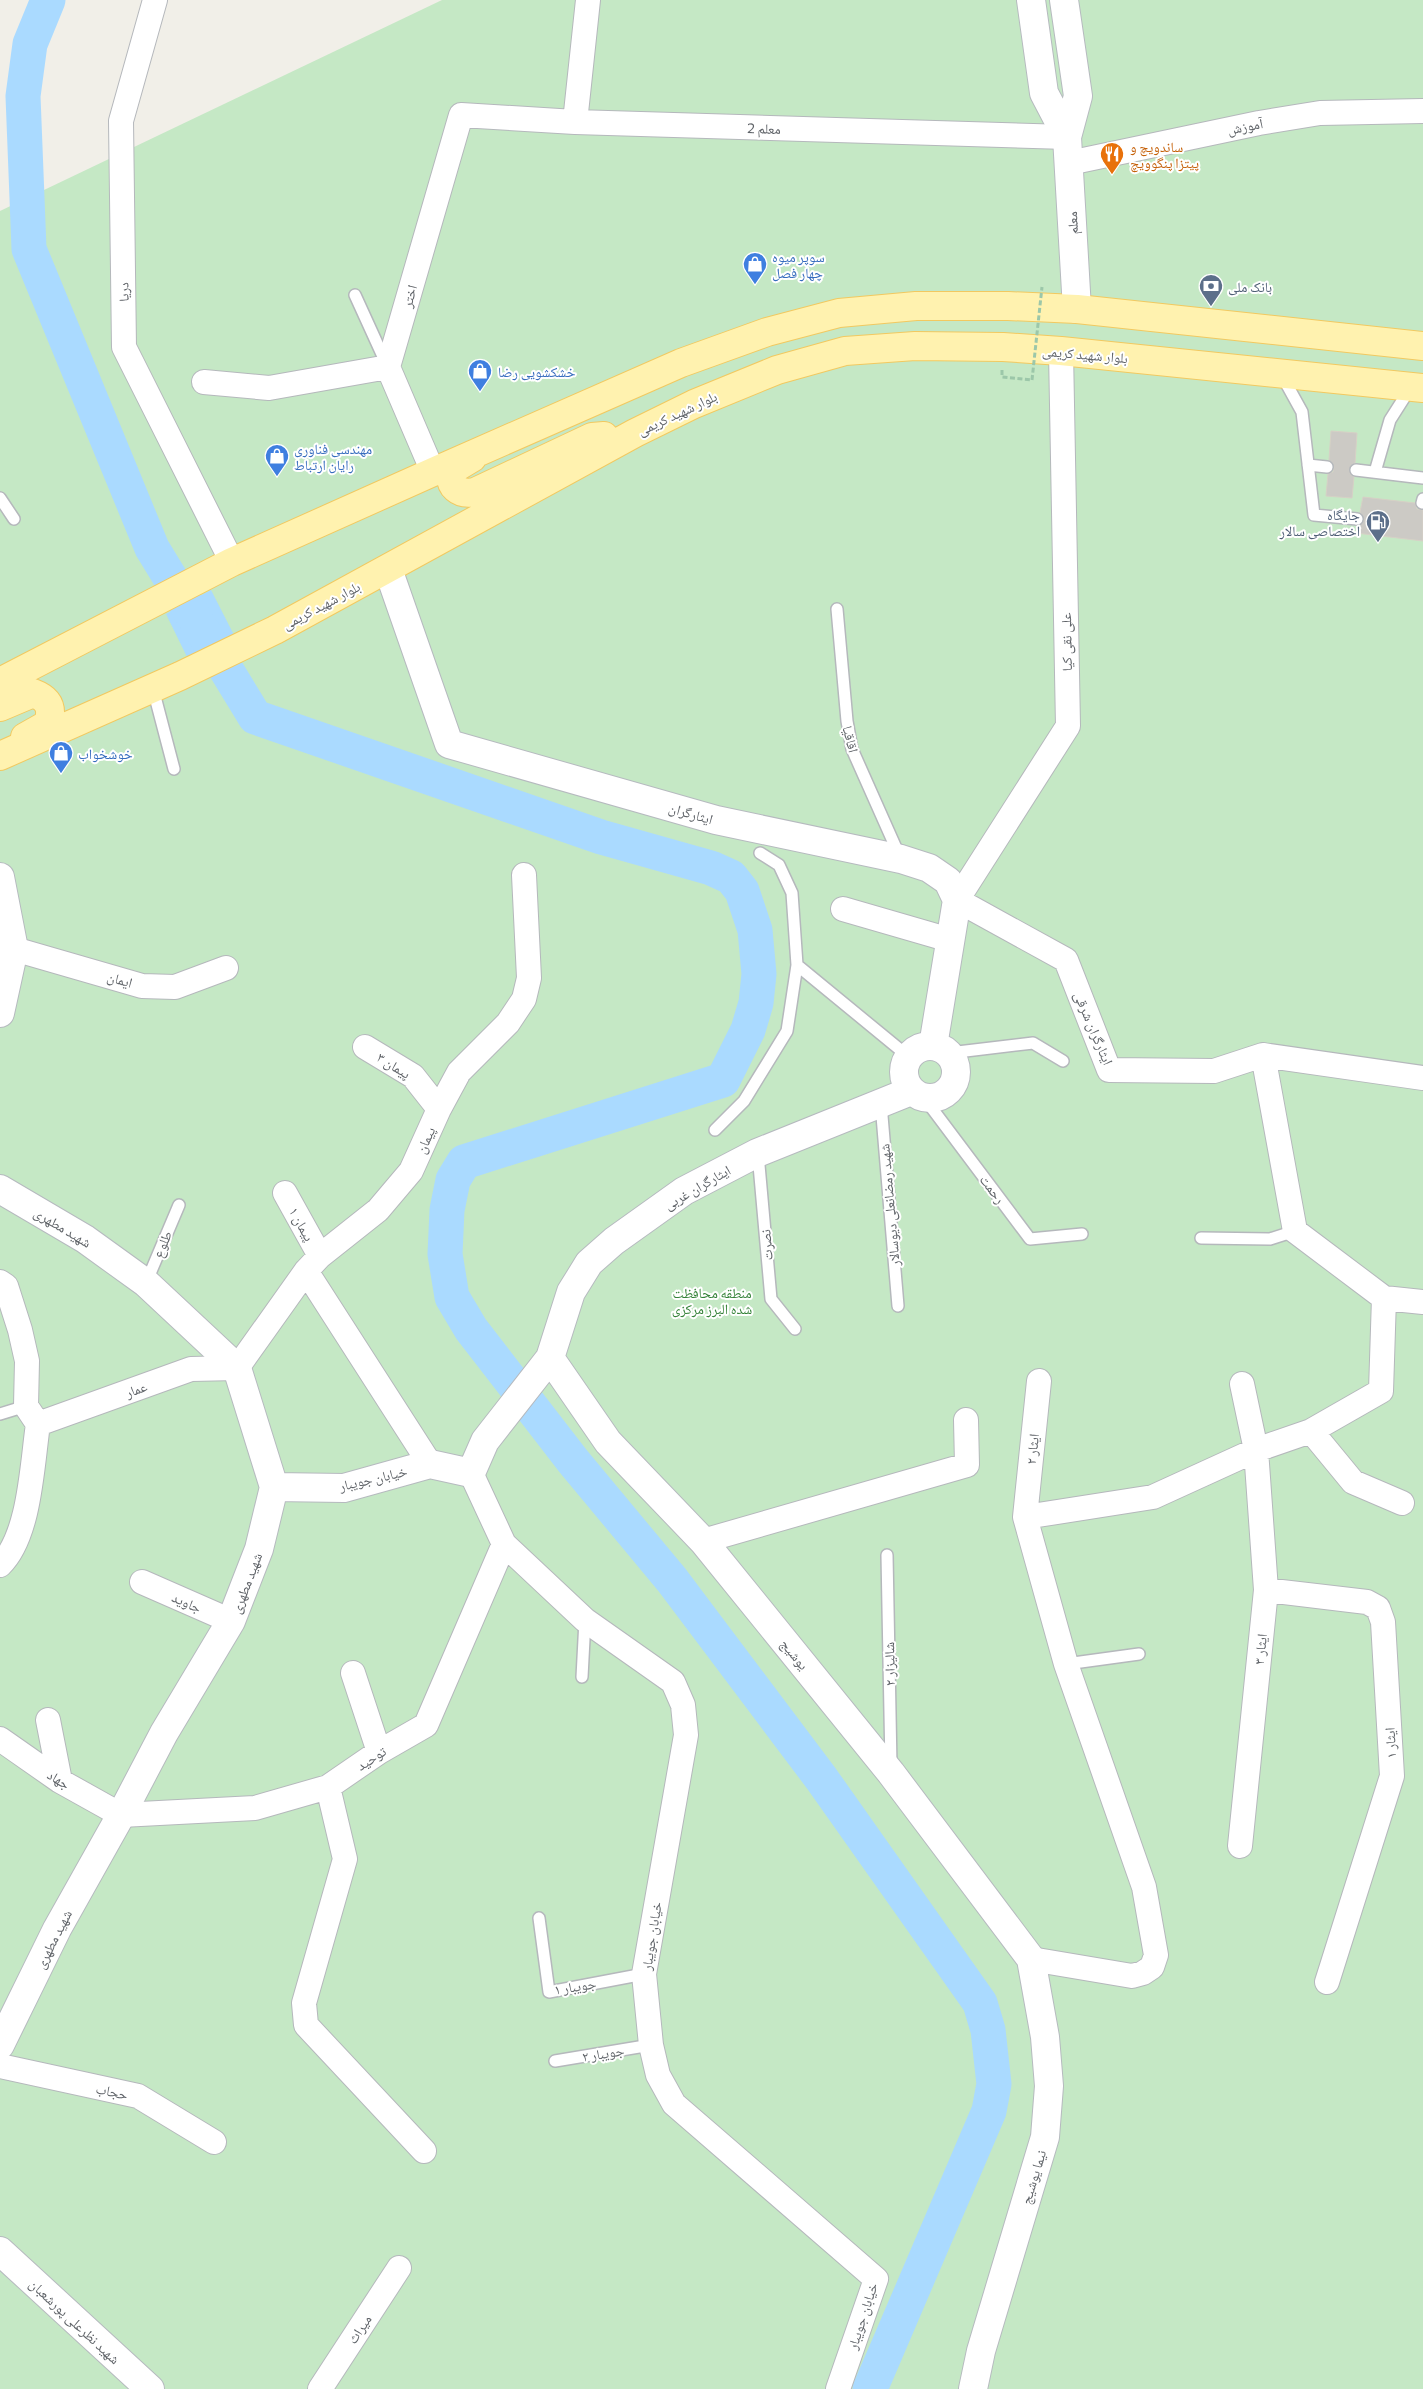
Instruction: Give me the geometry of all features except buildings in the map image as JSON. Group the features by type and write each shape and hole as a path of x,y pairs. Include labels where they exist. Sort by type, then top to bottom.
{"main road":[{"path":"0,682 232,562 433,472 682,363 767,332 839,314 916,306 1008,306 1076,309 1423,346"},
{"name":"بلوار شهید کریمی","path":"0,756 153,689 275,630 635,433 694,404 777,370 845,351 916,346 1002,347 1061,351 1417,387"},
{"path":"484,451 452,470 450,478 452,486 458,491 465,494 475,492 592,436 635,433"},
{"path":"0,707 33,694 43,697 49,704 51,714 48,724 0,752"}],"street":[{"name":"دریا","path":"155,0 122,121 124,347 232,562"},
{"path":"576,122 588,0"},
{"name":"معلم","path":"1031,0 1044,93 1068,150"},
{"name":"معلم","path":"1064,0 1078,96 1068,150 1076,309"},
{"name":"آموزش","path":"1068,150 1320,113 1423,111"},
{"name":"معلم 2","path":"461,115 1068,150"},
{"name":"اختر","path":"388,367 461,115"},
{"name":"علی نقی کیا","path":"957,900 1068,726 1061,351"},
{"path":"204,382 269,388 388,367 433,472"},
{"name":"ایثارگران","path":"388,569 449,744 716,820 901,859 929,868 948,880 957,900"},
{"name":"پیمان","path":"237,1368 313,1263 378,1210 412,1171 439,1109 459,1072 508,1023 524,998 530,978 524,876"},
{"path":"0,877 14,949 0,1013"},
{"path":"930,1052 956,1068 954,1084 938,1098 918,1095 904,1074 930,1052 957,900"},
{"name":"ایثارگران شرقی","path":"957,900 1066,960 1109,1070 1214,1071 1262,1055"},
{"path":"844,909 950,940"},
{"name":"ایمان","path":"14,949 142,986 175,987 226,968"},
{"name":"پیمان ۳","path":"366,1047 413,1076 439,1109"},
{"path":"1423,1078 1262,1055 1295,1231 1384,1298 1423,1302"},
{"name":"ایثارگران غربی","path":"547,1363 571,1292 589,1263 614,1241 684,1191 757,1152 880,1104 918,1095"},
{"name":"شهید مطهری","path":"0,1189 86,1238 146,1283 237,1368 274,1487 259,1550 231,1621 164,1733 121,1815 57,1929 0,2045"},
{"name":"پیمان ۱","path":"285,1193 313,1263 430,1464"},
{"path":"0,1282 6,1286 20,1330 27,1361 32,1415 22,1530 6,1559 0,1565"},
{"path":"1031,1959 1132,1976 1143,1973 1152,1967 1156,1955 1144,1887 1066,1664 1025,1517 1153,1497 1256,1450 1311,1431 1381,1391 1384,1298"},
{"path":"471,1473 485,1441 547,1363"},
{"name":"یوشیج","path":"547,1363 608,1442 703,1541 891,1773 1031,1959"},
{"name":"عمار","path":"32,1415 192,1369 237,1368"},
{"name":"ایثار ۲","path":"1025,1517 1039,1381"},
{"name":"ایثار ۳","path":"1240,1846 1266,1590 1256,1450 1242,1384"},
{"path":"703,1541 967,1465 966,1420"},
{"path":"1311,1431 1353,1482 1402,1503"},
{"name":"خیابان جویبار","path":"274,1487 344,1488 430,1464 471,1473 504,1544 585,1620 673,1682 683,1705 686,1735 644,1974 650,2045 658,2075 674,2104 876,2279 838,2389"},
{"name":"توحید","path":"121,1815 255,1808 328,1787 379,1752 426,1725 504,1544"},
{"name":"جاوید","path":"142,1582 231,1621"},
{"name":"ایثار ۱","path":"1266,1590 1367,1602 1378,1608 1383,1622 1392,1776 1326,1982"},
{"path":"353,1673 379,1752"},
{"path":"48,1720 60,1781"},
{"name":"جهاد","path":"0,1739 60,1781 121,1815"},
{"path":"328,1787 345,1859 304,2003 306,2025 424,2152"},
{"name":"نیما یوشیج","path":"973,2389 981,2351 1045,2136 1048,2076 1045,2037 1031,1959"},
{"name":"حجاب","path":"0,2066 138,2096 214,2142"},
{"name":"شهید نظرعلی پورشعبان","path":"0,2252 150,2389"},
{"name":"میراث","path":"320,2389 399,2268"}],"lane":[{"path":"355,295 388,367"},
{"path":"1280,373 1302,412 1314,515 1357,520"},
{"path":"1375,472 1390,420 1417,387"},
{"path":"1308,465 1327,466"},
{"path":"1356,470 1423,478"},
{"path":"0,498 14,519"},
{"name":"اقاقیا","path":"836,609 846,721 852,749 901,859"},
{"path":"153,689 174,769"},
{"path":"715,1130 744,1101 786,1031 798,965 792,892 779,866 760,853"},
{"path":"798,965 930,1052 1033,1043 1063,1061"},
{"name":"رحمت","path":"918,1095 1030,1239 1082,1234"},
{"name":"شهید رمضانعلی دیوسالار","path":"880,1104 898,1306"},
{"name":"نصرت","path":"757,1152 771,1299 795,1329"},
{"name":"طلوع","path":"146,1283 179,1206"},
{"path":"1201,1238 1270,1239 1295,1231"},
{"path":"0,1414 32,1415"},
{"name":"شالیزار ۲","path":"887,1555 891,1773"},
{"path":"582,1677 585,1620"},
{"path":"1066,1664 1138,1654"},
{"name":"جویبار ۱","path":"539,1918 549,1992 644,1974"},
{"name":"جویبار ۲","path":"555,2061 650,2045"}],"path":[{"path":"1002,377 1032,380 1042,287"}],"green space":[{"name":"منطقه محافظت شده البرز مرکزی","path":"442,0 1423,0 1423,2389 0,2389 0,211"}],"water":[{"path":"211,590 234,635 188,659 166,614"}],"waterway":[{"path":"48,0 30,44 23,96 29,249 152,548 255,717 601,837 711,868 731,877 742,891 755,930 759,974 756,1003 748,1030 723,1080 464,1162 453,1180 447,1210 445,1254 452,1297 471,1329 573,1461 672,1580 821,1778 980,2003 988,2030 994,2084 989,2111 870,2389"}],"place":[{"name":"ساندویچ و پیتزا پنگوویچ","path":"1112,175"},
{"name":"سوپر ميوه چهار فصل","path":"755,285"},
{"name":"بانک ملی","path":"1211,307"},
{"name":"خشکشویی رضا","path":"480,392"},
{"name":"مهندسی فناوری رایان ارتباط","path":"277,477"},
{"name":"جایگاه اختصاصی سالار","path":"1378,543"},
{"name":"خوشخواب","path":"61,774"}]}
